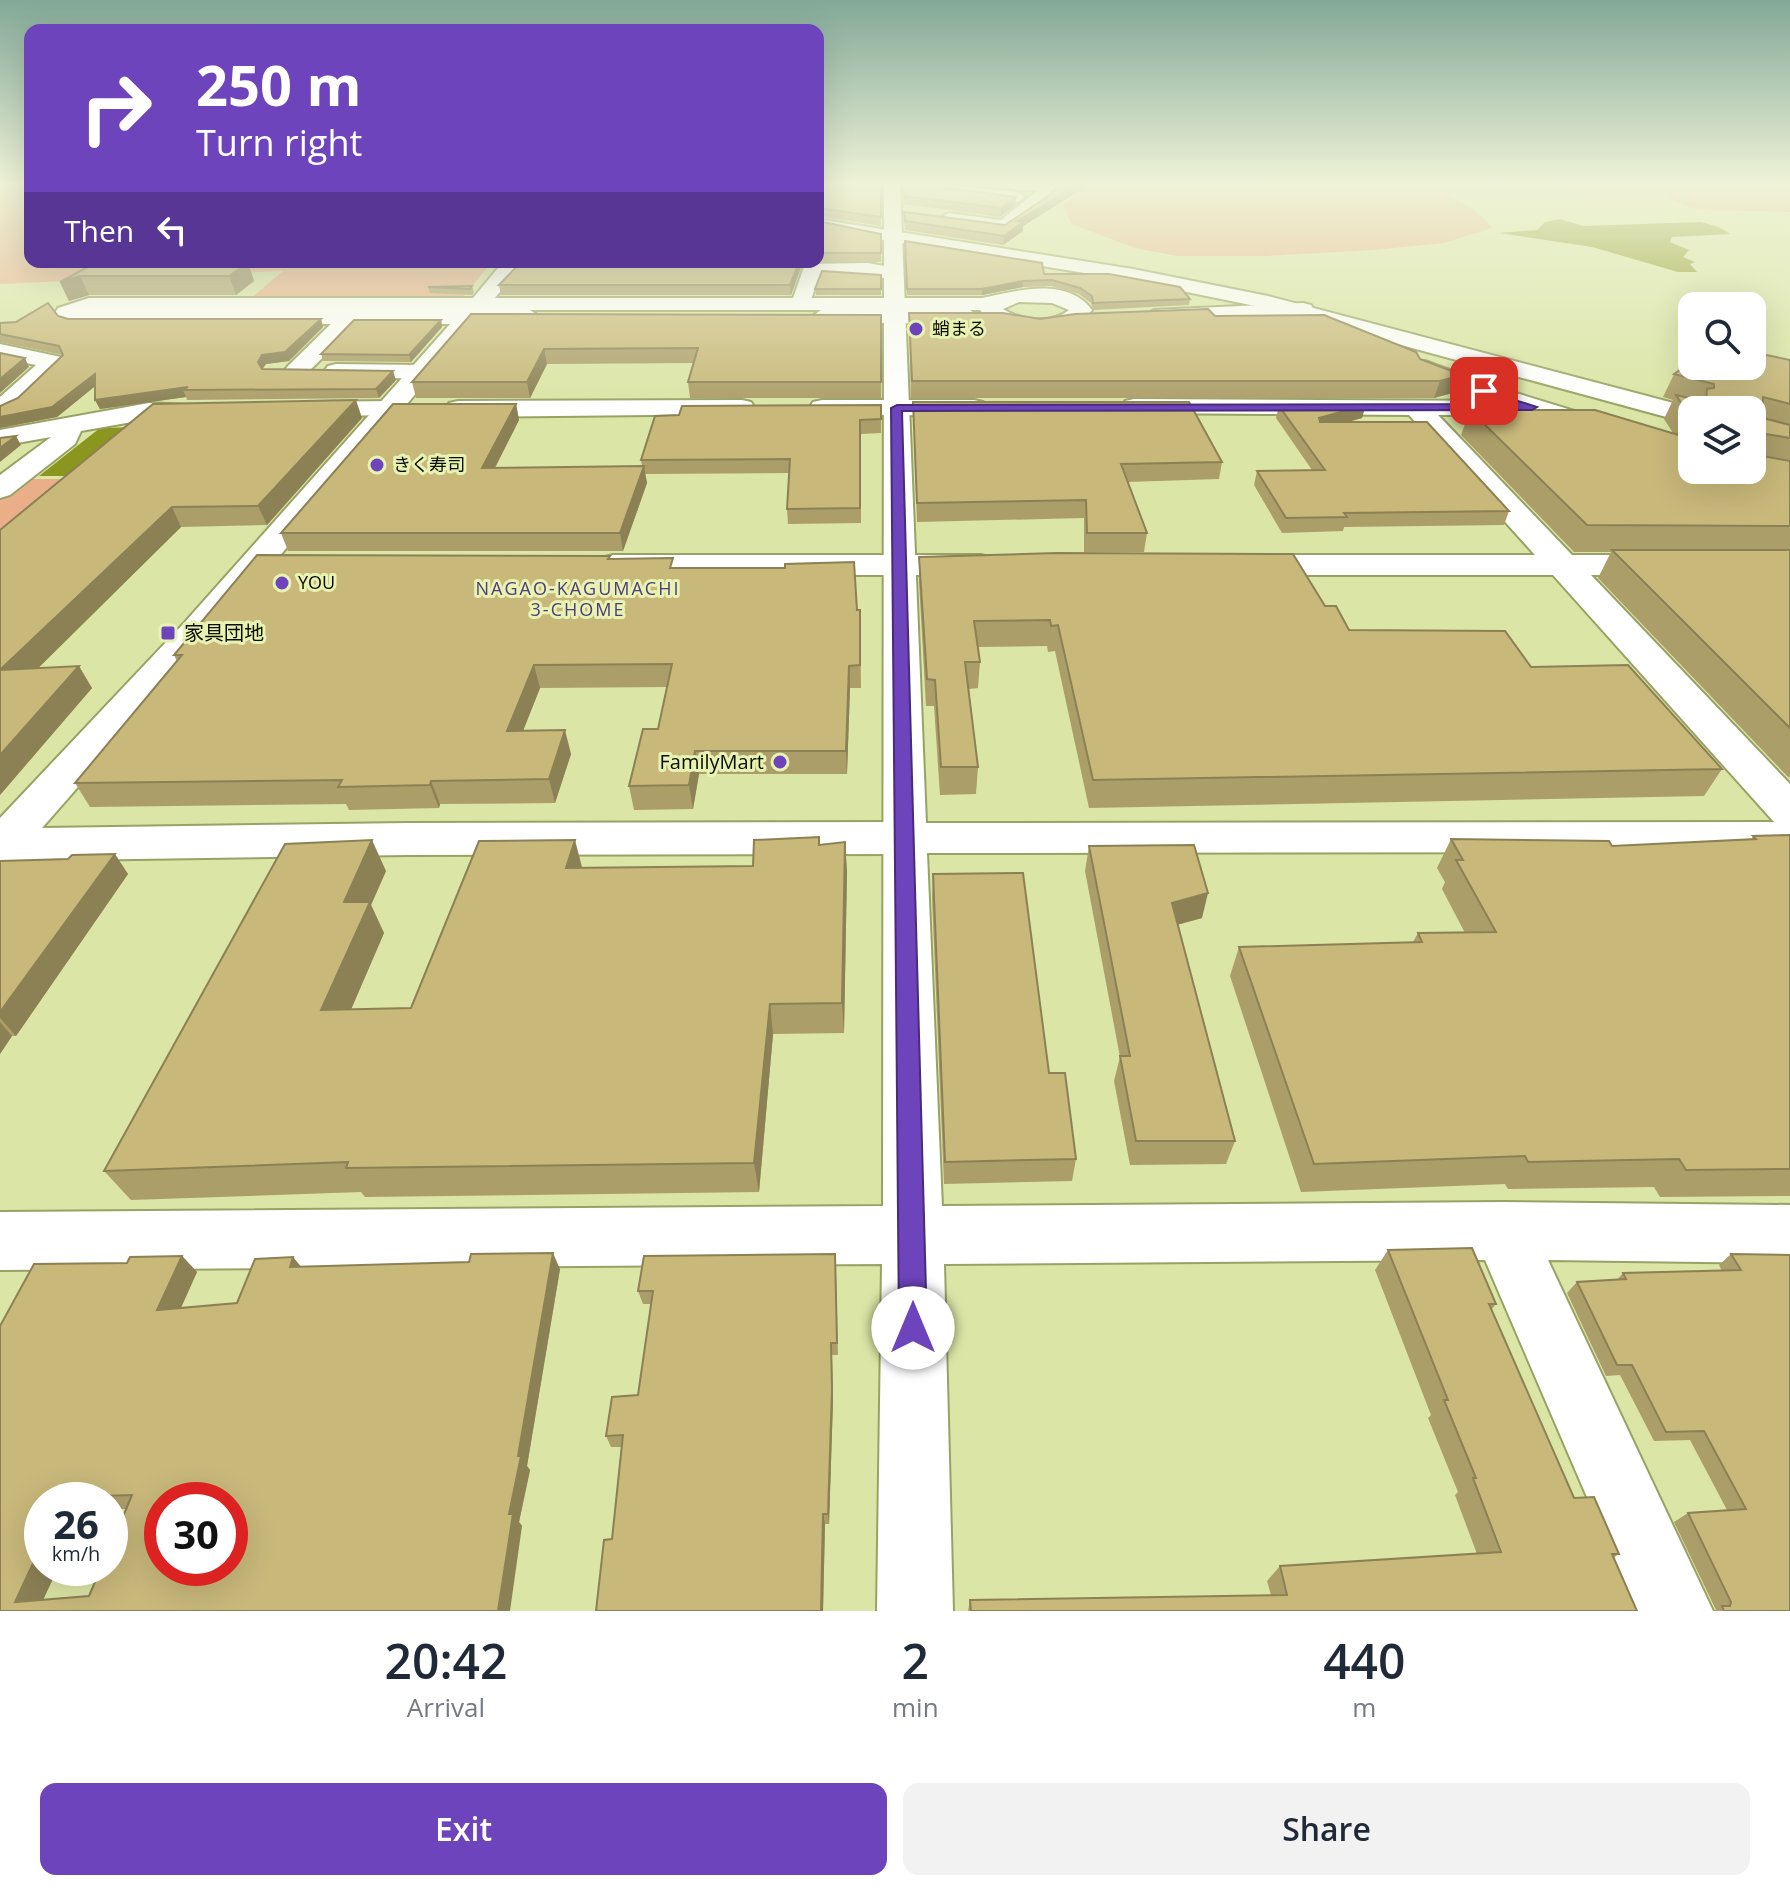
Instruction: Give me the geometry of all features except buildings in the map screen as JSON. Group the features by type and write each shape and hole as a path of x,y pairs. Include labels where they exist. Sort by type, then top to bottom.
{"street":[{"path":"758,311 840,259"},
{"path":"340,313 207,304 89,304 66,313 72,317 187,317 473,311 758,311 801,304 854,259"},
{"path":"801,304 812,268 868,269 874,259"},
{"path":"896,259 913,1234 915,1611"},
{"path":"939,259 1001,310 1033,295 1071,311 1099,310"},
{"path":"1059,259 1303,310 1678,412"},
{"path":"0,846 108,731 255,564 417,409 422,372 509,268"},
{"path":"1268,302 1136,310 1303,310"},
{"path":"187,317 207,304"},
{"path":"340,313 286,371 422,372"},
{"path":"1368,327 1369,345 1532,407 1678,452"},
{"path":"0,351 53,362 12,400 0,407"},
{"path":"1103,408 1532,407"},
{"path":"285,410 772,408"},
{"path":"803,408 996,408"},
{"path":"1418,409 1790,811"},
{"path":"0,438 149,411 225,411"},
{"path":"0,489 66,438 70,425"},
{"path":"255,564 301,563"},
{"path":"584,565 1011,565"},
{"path":"1217,565 1700,565"},
{"path":"0,846 423,838 1790,837"},
{"path":"1503,1231 1675,1611"},
{"path":"0,1241 1503,1231 1790,1234"}],"shaded area":[{"path":"0,259 24,259 24,268 487,268 462,298 249,300 283,271 0,284"},
{"path":"1634,259 1688,259 1695,262 1690,264 1697,272 1678,272"},
{"path":"140,427 83,476 39,476 100,428"},
{"path":"23,479 79,479 0,544 0,497"}],"place":[{"name":"蛸まる","path":"916,329"},
{"name":"きく寿司","path":"377,465"},
{"name":"YOU","path":"282,583"},
{"name":"家具団地","path":"168,633"},
{"name":"FamilyMart","path":"780,762"}],"district":[{"name":"NAGAO-KAGUMACHI 3-CHOME","path":"578,599"}],"route":[{"path":"913,1328 897,408 1532,407 1484,391"}]}
